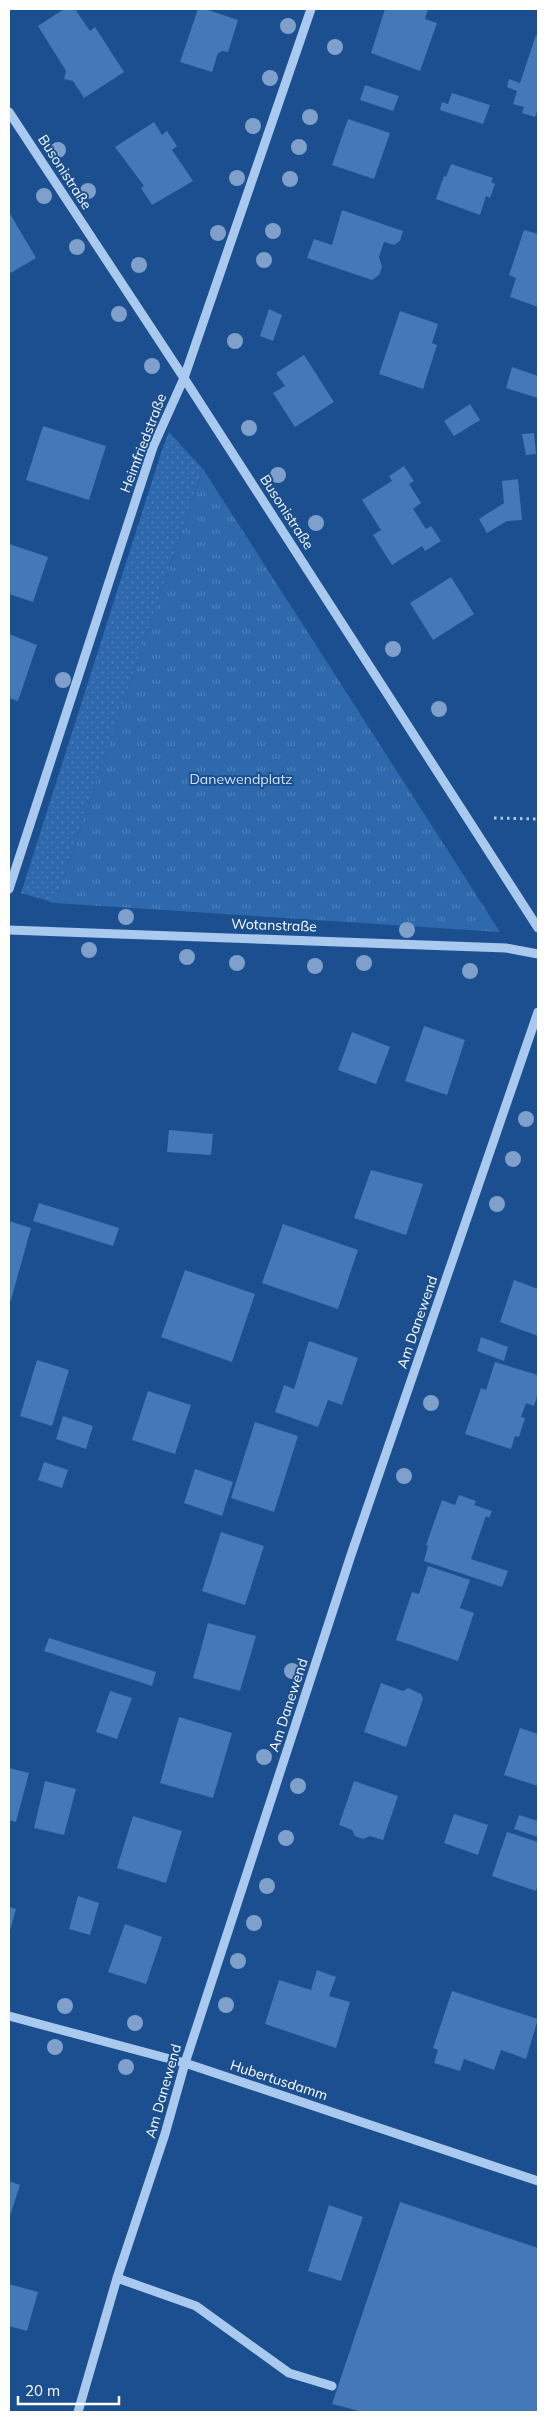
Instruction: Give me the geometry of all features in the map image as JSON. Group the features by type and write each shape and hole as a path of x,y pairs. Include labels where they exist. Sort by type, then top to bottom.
{"street":[{"name":"Heimfriedstraße","path":"9,890 153,448 184,378 311,9"},
{"name":"Busonistraße","path":"9,112 184,378 538,928"},
{"name":"Wotanstraße","path":"9,930 506,948 538,954"},
{"name":"Am Danewend","path":"78,2412 117,2278 165,2134 184,2064 348,1565 538,1012"},
{"name":"Hubertusdamm","path":"9,2016 184,2064 538,2181"},
{"path":"117,2278 196,2306 289,2373 332,2386"}],"path":[{"path":"464,814 528,821 538,819"}],"green space":[{"path":"169,432 203,469 55,903 21,893"},
{"name":"Danewendplatz","path":"203,469 500,932 55,903"}],"building":[{"path":"64,9 75,9 90,31 95,27 124,72 84,98 73,81 64,79 66,71 38,26"},
{"path":"198,9 205,9 238,20 228,52 218,53 212,72 180,62"},
{"path":"385,9 428,9 425,19 437,23 420,71 371,53"},
{"path":"536,35 538,36 538,112 535,117 522,113 524,107 513,104 517,91 507,87 509,79 520,83"},
{"path":"365,85 399,96 393,111 360,100"},
{"path":"452,93 490,105 483,124 440,110 442,102 448,104"},
{"path":"348,119 390,133 374,179 332,165"},
{"path":"154,122 162,135 167,131 177,146 172,150 193,181 152,205 141,188 144,186 115,147"},
{"path":"451,164 493,178 491,182 495,184 490,198 486,196 480,215 436,199 444,176 446,177"},
{"path":"342,210 403,231 400,241 394,245 384,242 379,257 382,267 379,275 372,280 307,258 314,239 332,245"},
{"path":"9,212 36,258 9,274"},
{"path":"524,230 538,234 538,307 510,297 516,278 509,275"},
{"path":"269,309 282,315 273,341 260,336"},
{"path":"400,311 438,324 432,343 437,345 423,389 379,374"},
{"path":"304,355 334,402 295,427 273,393 285,386 276,373"},
{"path":"512,367 538,376 538,398 506,388"},
{"path":"470,404 480,420 454,436 444,421"},
{"path":"43,426 106,446 89,500 26,480"},
{"path":"534,433 536,454 526,455 522,434"},
{"path":"404,466 414,481 409,484 421,503 413,509 426,529 431,526 441,541 425,551 422,546 392,565 373,535 381,530 362,500 392,481 389,476"},
{"path":"518,479 522,520 507,521 487,533 479,519 504,503 502,481"},
{"path":"9,544 48,557 33,602 9,594"},
{"path":"451,577 474,614 433,640 410,603"},
{"path":"9,634 37,645 18,701 9,698"},
{"path":"424,1026 465,1040 447,1095 405,1081"},
{"path":"352,1032 390,1047 376,1084 338,1070"},
{"path":"169,1130 213,1134 211,1155 167,1152"},
{"path":"371,1170 423,1184 406,1235 354,1218"},
{"path":"39,1203 119,1228 113,1246 33,1221"},
{"path":"9,1221 31,1228 11,1300 9,1299"},
{"path":"283,1224 358,1250 338,1309 262,1283"},
{"path":"185,1270 255,1294 232,1362 161,1337"},
{"path":"514,1280 538,1289 538,1336 500,1322"},
{"path":"481,1337 508,1347 504,1361 477,1351"},
{"path":"309,1341 358,1358 342,1405 328,1400 318,1427 275,1412 284,1385 294,1389"},
{"path":"37,1360 69,1370 52,1426 20,1416"},
{"path":"495,1362 538,1375 538,1393 534,1406 526,1403 521,1417 525,1418 519,1437 515,1436 511,1449 465,1434 481,1388 486,1390"},
{"path":"148,1391 191,1405 175,1454 132,1440"},
{"path":"63,1416 93,1426 86,1449 56,1439"},
{"path":"255,1422 298,1436 274,1512 231,1498"},
{"path":"44,1462 68,1470 62,1488 38,1480"},
{"path":"195,1469 233,1482 222,1516 184,1503"},
{"path":"459,1495 476,1501 474,1505 492,1511 489,1518 486,1516 471,1559 508,1571 502,1587 424,1561 428,1546 426,1545 442,1500 455,1505"},
{"path":"221,1532 264,1546 245,1605 202,1591"},
{"path":"428,1566 470,1580 460,1608 474,1613 458,1661 396,1640 412,1592 419,1594"},
{"path":"208,1623 256,1636 240,1691 193,1678"},
{"path":"49,1638 156,1672 152,1686 44,1651"},
{"path":"381,1683 403,1691 408,1688 421,1694 423,1699 406,1747 364,1732"},
{"path":"110,1691 132,1698 117,1739 96,1732"},
{"path":"179,1717 232,1733 213,1798 160,1783"},
{"path":"520,1728 538,1734 538,1786 504,1775"},
{"path":"9,1768 29,1773 16,1822 9,1820"},
{"path":"45,1781 76,1789 64,1835 34,1828"},
{"path":"354,1781 398,1796 383,1840 370,1836 363,1839 355,1836 352,1830 339,1825"},
{"path":"454,1814 488,1825 478,1855 444,1843"},
{"path":"519,1815 538,1821 538,1837 514,1829"},
{"path":"133,1816 182,1831 166,1883 117,1868"},
{"path":"507,1832 538,1842 538,1885 536,1891 492,1876"},
{"path":"78,1896 99,1903 90,1935 69,1929"},
{"path":"9,1907 16,1909 9,1934"},
{"path":"125,1924 162,1937 146,1984 108,1972"},
{"path":"317,1970 336,1977 329,1996 350,2002 336,2048 265,2024 279,1980 311,1990"},
{"path":"452,1991 538,2019 526,2059 501,2050 494,2070 464,2059 460,2071 434,2063 438,2050 433,2048"},
{"path":"9,2181 20,2185 9,2219"},
{"path":"400,2202 538,2248 538,2412 363,2412 332,2404"},
{"path":"329,2205 363,2217 341,2281 308,2271"},
{"path":"9,2284 38,2292 27,2331 9,2326"}]}
